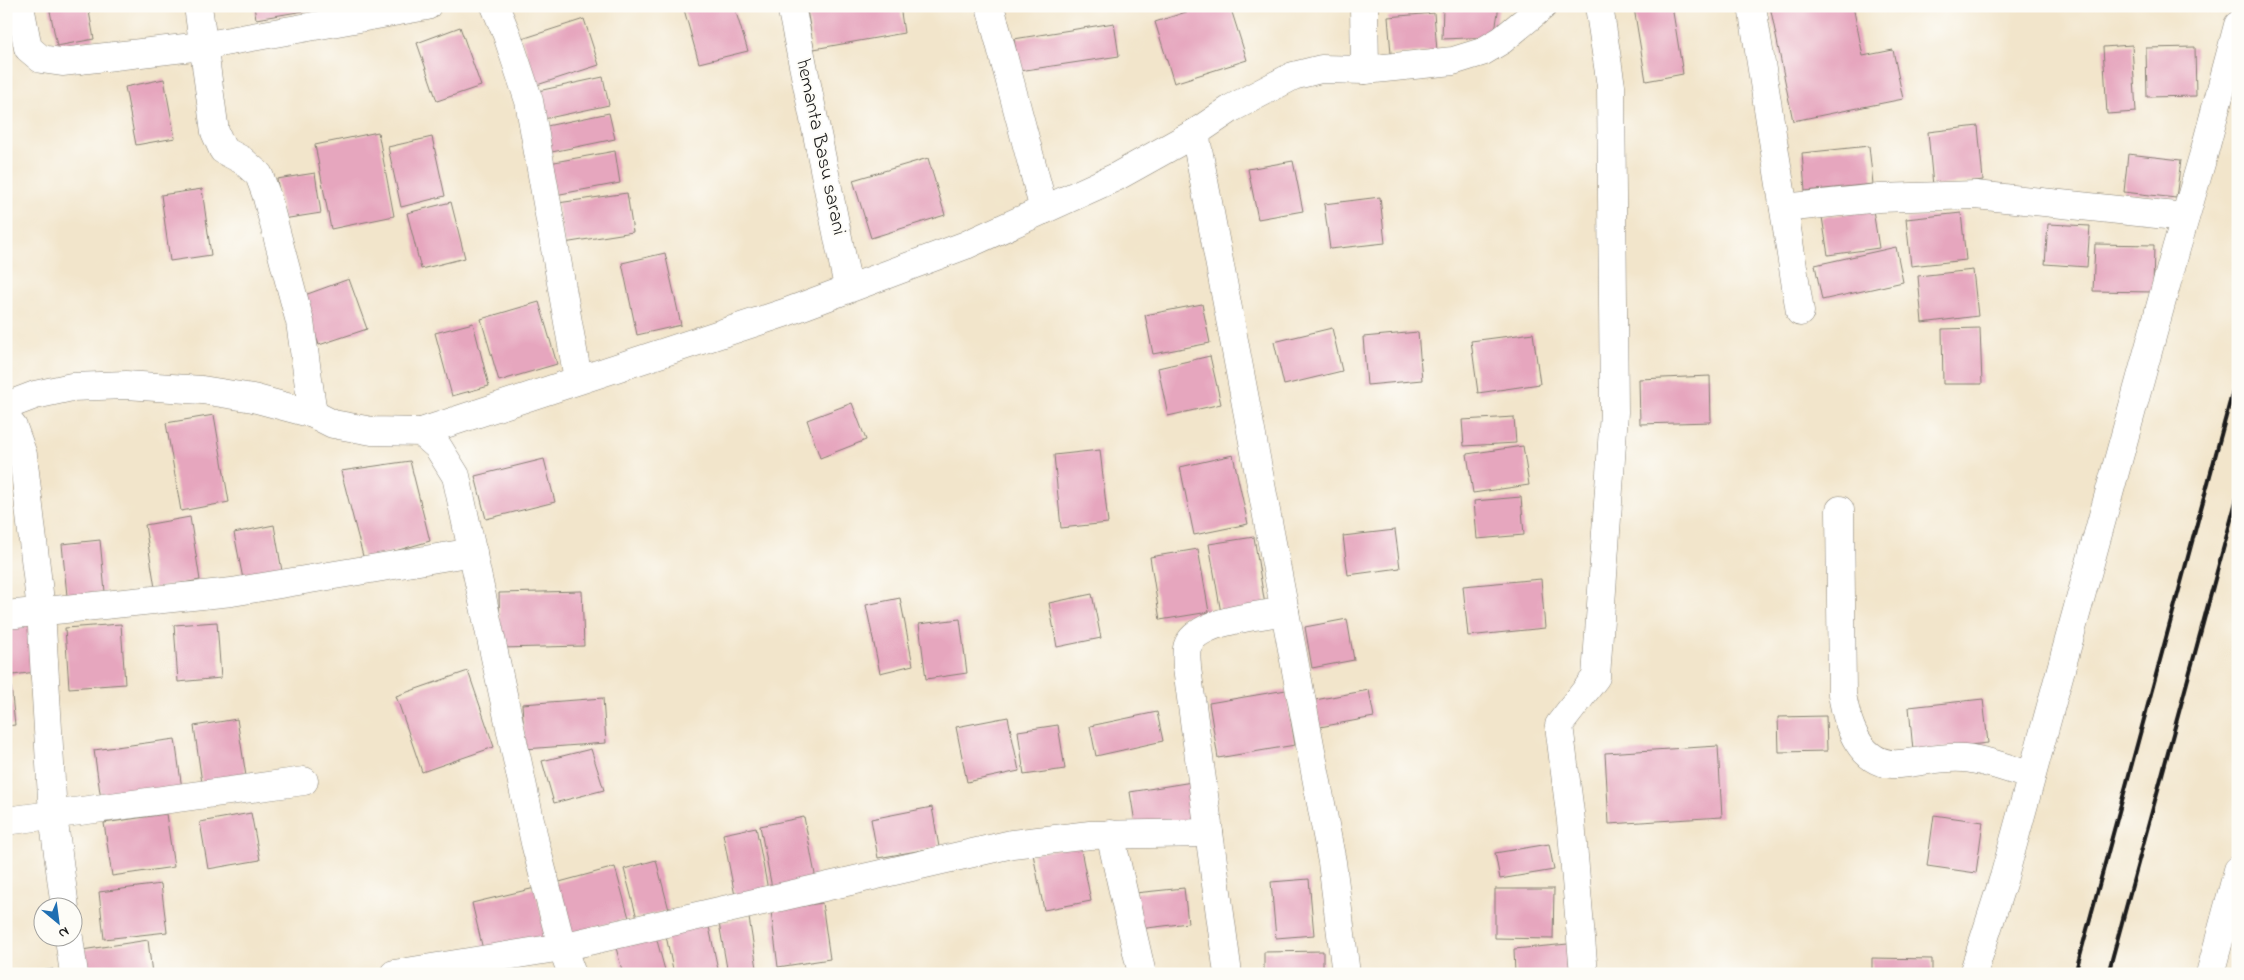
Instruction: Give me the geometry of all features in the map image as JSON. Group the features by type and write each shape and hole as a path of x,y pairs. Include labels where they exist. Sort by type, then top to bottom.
{"street":[{"path":"20,6 28,48 41,59 62,62 202,46 427,6"},
{"path":"198,6 215,132 223,150 242,160 259,176 266,194 300,322 313,414"},
{"path":"495,6 507,35 529,101 578,379"},
{"name":"hemanta Basu sarani","path":"791,6 848,287"},
{"path":"990,6 1044,210"},
{"path":"1364,6 1365,70"},
{"path":"6,406 35,395 72,387 126,385 202,390 253,398 313,414 333,424 372,431 422,432 578,379 784,313 848,287 966,245 1116,177 1195,133 1232,108 1294,76 1321,69 1365,70 1422,66 1453,61 1482,52 1502,40 1543,6"},
{"path":"1584,974 1571,822 1559,725 1596,677 1614,412 1611,86 1599,6"},
{"path":"1752,6 1800,312"},
{"path":"1973,974 2004,877 2238,25"},
{"path":"1195,133 1332,862 1346,974"},
{"path":"1784,208 1888,198 1976,195 2185,216"},
{"path":"6,418 13,427 23,455 41,610 53,815 65,898"},
{"path":"422,432 438,447 456,476 536,842 562,947 572,974"},
{"path":"1840,510 1842,694 1846,718 1865,753 1880,761 1896,764 1944,757 1966,758 2031,776"},
{"path":"6,615 232,592 473,552"},
{"path":"1228,974 1187,668 1187,646 1197,633 1217,625 1285,612"},
{"path":"6,821 304,781"},
{"path":"394,974 562,947 958,855 1055,838 1110,834 1209,833"},
{"path":"1110,834 1142,974"},
{"path":"2210,974 2238,870"},
{"path":"71,948 74,974"}],"building":[{"path":"49,6 88,6 94,39 57,46"},
{"path":"254,6 316,6 316,9 256,19"},
{"path":"683,6 734,6 748,51 699,63"},
{"path":"827,6 900,6 904,33 814,49 807,10"},
{"path":"1205,6 1230,6 1247,60 1174,83 1155,22"},
{"path":"1443,6 1499,6 1494,37 1442,39"},
{"path":"1641,6 1672,6 1683,74 1646,81 1634,8"},
{"path":"1770,6 1853,6 1863,56 1893,50 1903,99 1793,121"},
{"path":"1434,13 1437,51 1391,54 1388,17"},
{"path":"584,19 599,65 537,85 522,39"},
{"path":"1114,23 1119,56 1019,71 1014,39"},
{"path":"460,27 481,86 437,101 417,43"},
{"path":"2132,45 2136,112 2107,114 2103,47"},
{"path":"2195,47 2196,96 2147,97 2146,48"},
{"path":"603,77 609,105 544,119 538,91"},
{"path":"164,79 175,138 136,145 125,87"},
{"path":"609,113 615,139 547,153 542,127"},
{"path":"1978,126 1983,180 1933,186 1928,132"},
{"path":"378,132 394,216 331,229 315,145"},
{"path":"432,137 445,196 401,207 388,147"},
{"path":"1869,146 1873,184 1805,191 1802,153"},
{"path":"615,151 620,183 555,195 549,163"},
{"path":"2128,154 2181,160 2176,198 2124,192"},
{"path":"928,158 945,215 871,238 853,180"},
{"path":"1293,161 1303,211 1258,219 1248,169"},
{"path":"315,173 321,213 283,219 277,179"},
{"path":"202,189 211,255 170,261 161,195"},
{"path":"627,193 633,232 564,243 558,203"},
{"path":"1380,197 1385,243 1330,249 1324,204"},
{"path":"451,202 465,258 421,269 407,213"},
{"path":"1873,210 1879,248 1828,255 1822,217"},
{"path":"1961,213 1966,260 1911,266 1906,219"},
{"path":"2048,224 2090,226 2087,267 2045,264"},
{"path":"2095,244 2154,245 2153,292 2093,291"},
{"path":"1896,247 1903,282 1822,300 1815,265"},
{"path":"665,253 681,325 637,335 622,263"},
{"path":"1973,270 1978,316 1922,323 1918,276"},
{"path":"349,279 367,329 319,345 302,296"},
{"path":"539,302 557,364 499,381 481,319"},
{"path":"1202,304 1210,343 1153,354 1145,315"},
{"path":"473,323 489,386 452,396 435,333"},
{"path":"1332,328 1342,371 1284,385 1274,342"},
{"path":"1980,328 1982,384 1943,384 1942,329"},
{"path":"1418,332 1422,380 1367,385 1363,337"},
{"path":"1533,333 1540,384 1478,393 1471,341"},
{"path":"1210,356 1221,404 1168,416 1158,368"},
{"path":"1710,376 1711,422 1640,424 1639,379"},
{"path":"852,403 866,440 820,458 807,420"},
{"path":"214,415 229,502 181,511 166,423"},
{"path":"1514,417 1516,443 1464,446 1462,420"},
{"path":"1523,446 1529,485 1473,493 1467,454"},
{"path":"1100,450 1108,523 1061,528 1054,455"},
{"path":"1233,455 1248,524 1194,535 1180,467"},
{"path":"544,459 555,502 486,519 475,476"},
{"path":"410,461 430,541 364,560 341,471"},
{"path":"1521,497 1524,535 1477,539 1474,501"},
{"path":"190,517 200,580 155,588 145,525"},
{"path":"274,525 282,571 243,579 234,533"},
{"path":"1395,530 1400,568 1348,575 1343,536"},
{"path":"1254,537 1265,605 1221,613 1209,544"},
{"path":"100,540 105,592 67,596 62,544"},
{"path":"1198,549 1209,612 1160,620 1150,557"},
{"path":"1541,579 1545,628 1468,636 1463,586"},
{"path":"6,583 11,602 6,603"},
{"path":"582,591 584,646 500,648 499,593"},
{"path":"1092,594 1101,638 1057,647 1049,603"},
{"path":"900,598 913,665 880,673 866,605"},
{"path":"960,619 967,673 926,679 919,624"},
{"path":"1347,619 1354,660 1312,668 1305,627"},
{"path":"217,622 221,678 178,682 174,625"},
{"path":"121,624 125,684 69,688 65,628"},
{"path":"29,625 35,672 6,676 6,628"},
{"path":"468,671 494,747 422,772 396,696"},
{"path":"6,686 11,686 15,725 6,726"},
{"path":"1286,690 1295,745 1218,758 1209,703"},
{"path":"1369,690 1374,717 1320,727 1315,700"},
{"path":"603,698 606,743 525,749 522,704"},
{"path":"1983,699 1988,743 1913,751 1909,707"},
{"path":"1157,712 1163,741 1096,756 1090,726"},
{"path":"1826,716 1827,751 1779,752 1778,717"},
{"path":"1008,717 1019,771 967,782 956,727"},
{"path":"237,719 246,776 202,783 194,726"},
{"path":"1058,725 1065,769 1024,775 1018,731"},
{"path":"175,739 182,789 101,800 94,750"},
{"path":"1718,746 1722,817 1609,824 1605,753"},
{"path":"591,749 604,790 554,803 542,761"},
{"path":"1192,782 1197,819 1136,829 1130,792"},
{"path":"932,807 939,847 878,858 871,819"},
{"path":"251,813 260,860 208,869 200,822"},
{"path":"166,814 174,867 112,876 104,823"},
{"path":"1934,815 1983,822 1976,873 1927,866"},
{"path":"804,817 817,885 773,893 760,826"},
{"path":"756,827 769,895 736,901 723,834"},
{"path":"1549,844 1554,870 1500,879 1495,853"},
{"path":"1080,845 1091,901 1044,910 1033,854"},
{"path":"656,860 669,910 637,918 624,869"},
{"path":"615,867 629,918 566,935 552,884"},
{"path":"1309,879 1314,935 1276,938 1271,882"},
{"path":"161,884 167,932 104,939 99,892"},
{"path":"535,888 548,943 485,958 472,903"},
{"path":"1184,888 1188,923 1139,929 1135,893"},
{"path":"1495,889 1554,889 1553,939 1495,938"},
{"path":"822,903 830,959 778,967 771,911"},
{"path":"749,918 758,974 728,974 719,923"},
{"path":"708,922 719,974 674,974 665,931"},
{"path":"655,933 666,974 623,974 615,944"},
{"path":"148,940 152,974 86,974 82,950"},
{"path":"1568,944 1570,974 1515,974 1514,949"},
{"path":"1323,951 1323,974 1264,974 1264,952"},
{"path":"1872,958 1932,959 1932,974 1872,974"},
{"path":"53,969 53,974 28,974 28,973"}],"railway":[{"path":"2075,974 2238,372"},
{"path":"2108,974 2238,494"}]}
